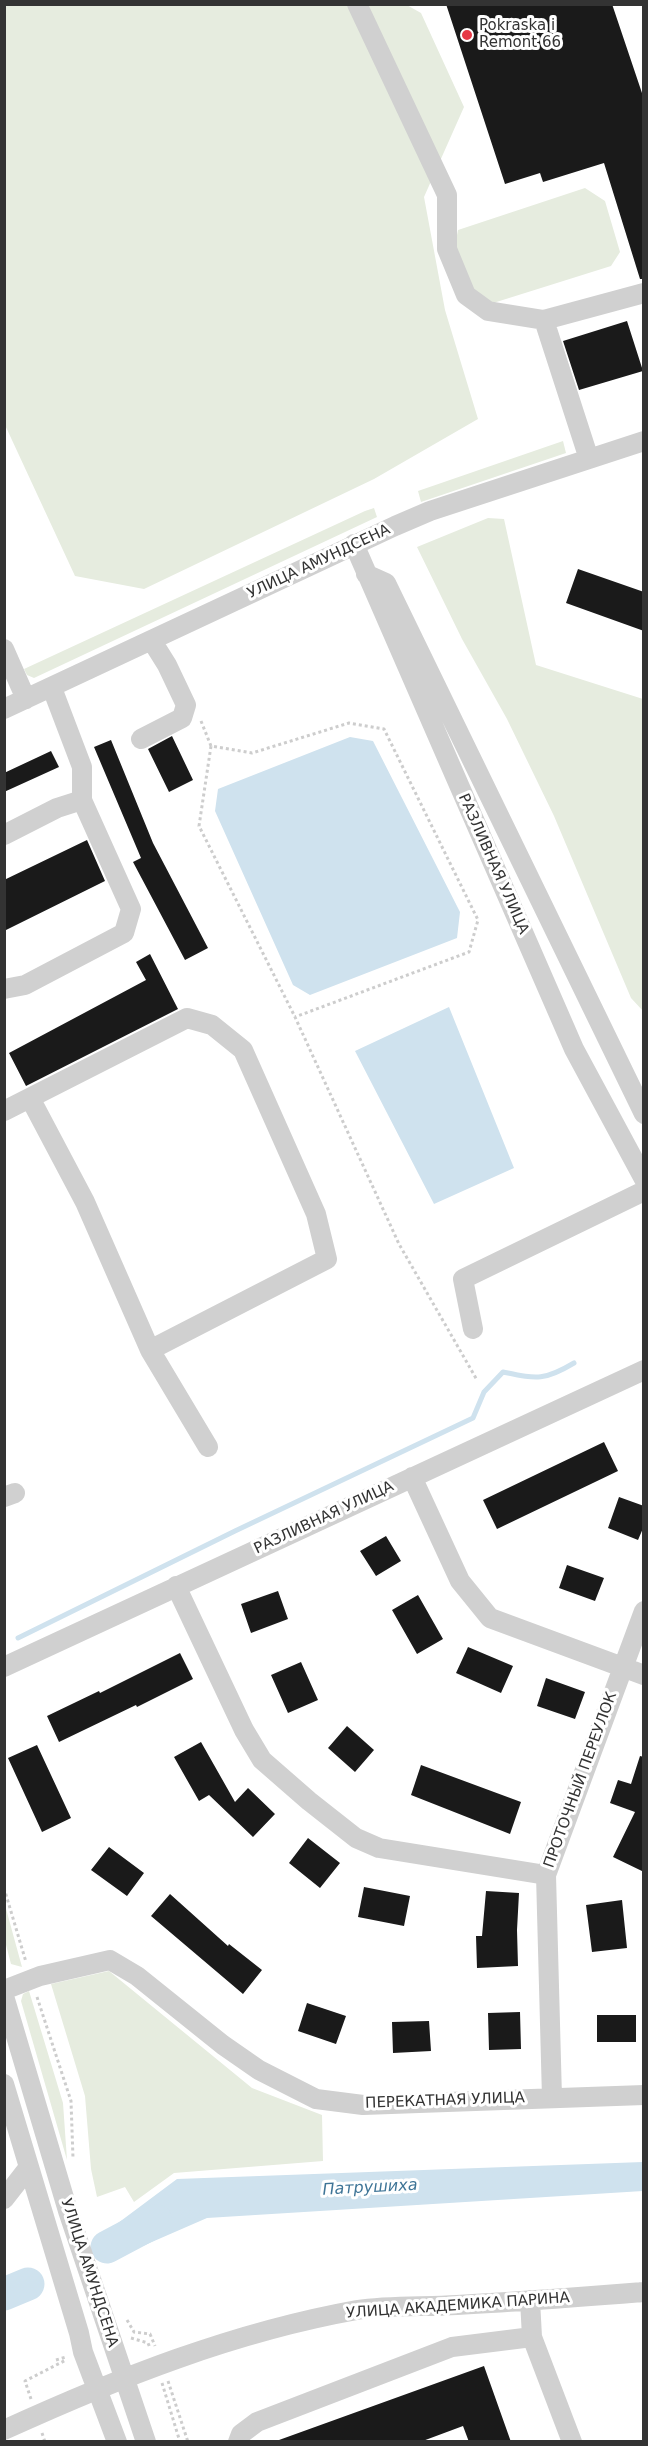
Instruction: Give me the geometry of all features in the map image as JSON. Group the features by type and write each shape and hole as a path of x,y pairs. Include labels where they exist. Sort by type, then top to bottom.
{"street":[{"path":"357,4 447,195 447,249 466,295 488,311 544,320 644,293"},
{"path":"544,320 589,459"},
{"name":"УЛИЦА АМУНДСЕНА","path":"4,709 354,544 430,511 644,441"},
{"name":"РАЗЛИВНАЯ УЛИЦА","path":"354,544 574,1049 644,1179"},
{"path":"366,573 386,583 644,1114"},
{"path":"141,739 182,718 186,705 152,641"},
{"path":"4,649 26,699"},
{"path":"4,989 25,985 124,933 131,909 82,800 82,768 52,688"},
{"path":"4,835 57,808 82,800"},
{"path":"4,1111 187,1017 212,1025 243,1050 316,1214 327,1259 150,1350"},
{"path":"30,1098 85,1202 150,1350 208,1447"},
{"path":"473,1329 463,1278 644,1191"},
{"name":"РАЗЛИВНАЯ УЛИЦА","path":"4,1667 644,1370"},
{"path":"412,1477 460,1581 490,1618 644,1675"},
{"path":"177,1586 244,1730 262,1760 309,1801 357,1838 379,1848 546,1875"},
{"name":"ПРОТОЧНЫЙ ПЕРЕУЛОК","path":"552,2098 546,1875 644,1611"},
{"name":"ПЕРЕКАТНАЯ УЛИЦА","path":"31,1979 110,1960 137,1976 223,2045 259,2070 316,2098 363,2105 644,2095"},
{"path":"4,1990 31,1979"},
{"name":"УЛИЦА АМУНДСЕНА","path":"4,1996 68,2211 146,2442"},
{"name":"УЛИЦА АМУНДСЕНА","path":"4,2084 46,2219 83,2352 117,2442"},
{"path":"13,2111 36,2102"},
{"path":"4,2199 29,2167"},
{"name":"УЛИЦА АКАДЕМИКА ПАРИНА","path":"4,2430 124,2378 263,2330 360,2310 644,2292"},
{"path":"530,2300 532,2337 572,2442"},
{"path":"238,2442 241,2434 257,2422 452,2347 532,2337"}],"path":[{"path":"186,705 200,717 211,746 199,826 295,1017 399,1244 477,1380"},
{"path":"211,746 252,753 349,723 384,729 478,920 470,952 295,1017"},
{"path":"4,1888 71,2101 74,2160"},
{"path":"124,2336 148,2343 180,2442"},
{"path":"45,2442 25,2381 66,2361 66,2348"}],"shaded area":[{"path":"405,4 421,13 464,107 424,197 445,310 478,419 374,479 144,589 75,576 5,425 4,5"},
{"path":"585,188 605,201 620,252 611,266 490,304 474,295 454,251 458,230"},
{"path":"563,441 566,453 421,502 418,491"},
{"path":"374,508 377,517 34,678 27,675 24,669 365,511"},
{"path":"488,518 504,519 536,665 643,699 643,1011 631,998 554,816 507,719 462,639 417,547"},
{"path":"5,1905 22,1967 11,1964 5,1941"},
{"path":"109,1971 252,2088 322,2115 323,2161 174,2173 134,2202 125,2187 97,2197 91,2169 85,2096 51,1984"},
{"path":"29,1991 63,2103 67,2160 21,2001 23,1994"}],"water":[{"path":"350,737 373,741 460,912 457,938 310,995 293,985 215,811 218,789"},
{"path":"449,1007 514,1168 434,1204 355,1051"},
{"path":"643,2162 643,2191 207,2218 122,2255 110,2229 177,2179"},
{"path":"21,2275 27,2292 5,2304 5,2279"}],"building":[{"path":"446,4 612,4 644,99 644,279 640,279 604,163 543,182 540,173 505,184"},
{"path":"627,321 643,371 579,390 563,341"},
{"path":"578,569 644,592 644,631 566,603"},
{"path":"172,736 193,780 169,792 148,749"},
{"path":"111,740 153,843 208,948 185,960 133,862 141,858 94,747"},
{"path":"51,751 59,767 4,792 4,773"},
{"path":"87,840 105,881 4,931 4,880"},
{"path":"150,954 178,1009 26,1086 9,1053 146,980 136,962"},
{"path":"604,1442 618,1471 497,1529 483,1500"},
{"path":"619,1497 644,1506 644,1526 638,1540 608,1528"},
{"path":"386,1536 401,1561 376,1576 360,1551"},
{"path":"567,1565 604,1578 595,1601 559,1588"},
{"path":"278,1591 288,1619 251,1633 241,1604"},
{"path":"418,1595 443,1639 417,1654 392,1610"},
{"path":"468,1647 513,1666 501,1693 456,1673"},
{"path":"180,1653 193,1679 59,1742 47,1716 99,1691 100,1693"},
{"path":"301,1662 318,1700 288,1713 271,1675"},
{"path":"546,1678 585,1692 575,1719 537,1706"},
{"path":"347,1726 374,1750 355,1772 328,1748"},
{"path":"201,1742 235,1802 248,1788 275,1814 253,1837 209,1795 199,1801 174,1757"},
{"path":"37,1745 71,1818 42,1832 8,1758"},
{"path":"640,1756 644,1757 644,1872 613,1857 635,1812 610,1803 618,1780 631,1784"},
{"path":"421,1765 521,1802 510,1834 411,1795"},
{"path":"308,1838 340,1863 320,1888 289,1863"},
{"path":"109,1847 144,1873 127,1896 91,1870"},
{"path":"364,1887 410,1896 404,1926 358,1917"},
{"path":"486,1891 519,1893 518,1966 477,1968 476,1936 482,1936"},
{"path":"170,1894 228,1946 229,1944 262,1970 243,1994 151,1916"},
{"path":"622,1900 627,1948 592,1952 586,1905"},
{"path":"307,2003 346,2016 336,2044 298,2031"},
{"path":"520,2012 521,2049 489,2050 488,2013"},
{"path":"597,2015 636,2015 636,2042 597,2042"},
{"path":"429,2021 431,2051 393,2053 392,2022"},
{"path":"484,2366 511,2442 469,2442 463,2426 420,2442 279,2442 279,2440"}],"waterway":[{"path":"18,1638 235,1531 473,1418 484,1392 503,1372 540,1377 555,1373 574,1363"},
{"name":"Патрушиха","path":"107,2247 156,2221"},
{"name":"Патрушиха","path":"4,2294 28,2284"}],"place":[{"name":"Pokraska i Remont 66","path":"467,35"}]}
